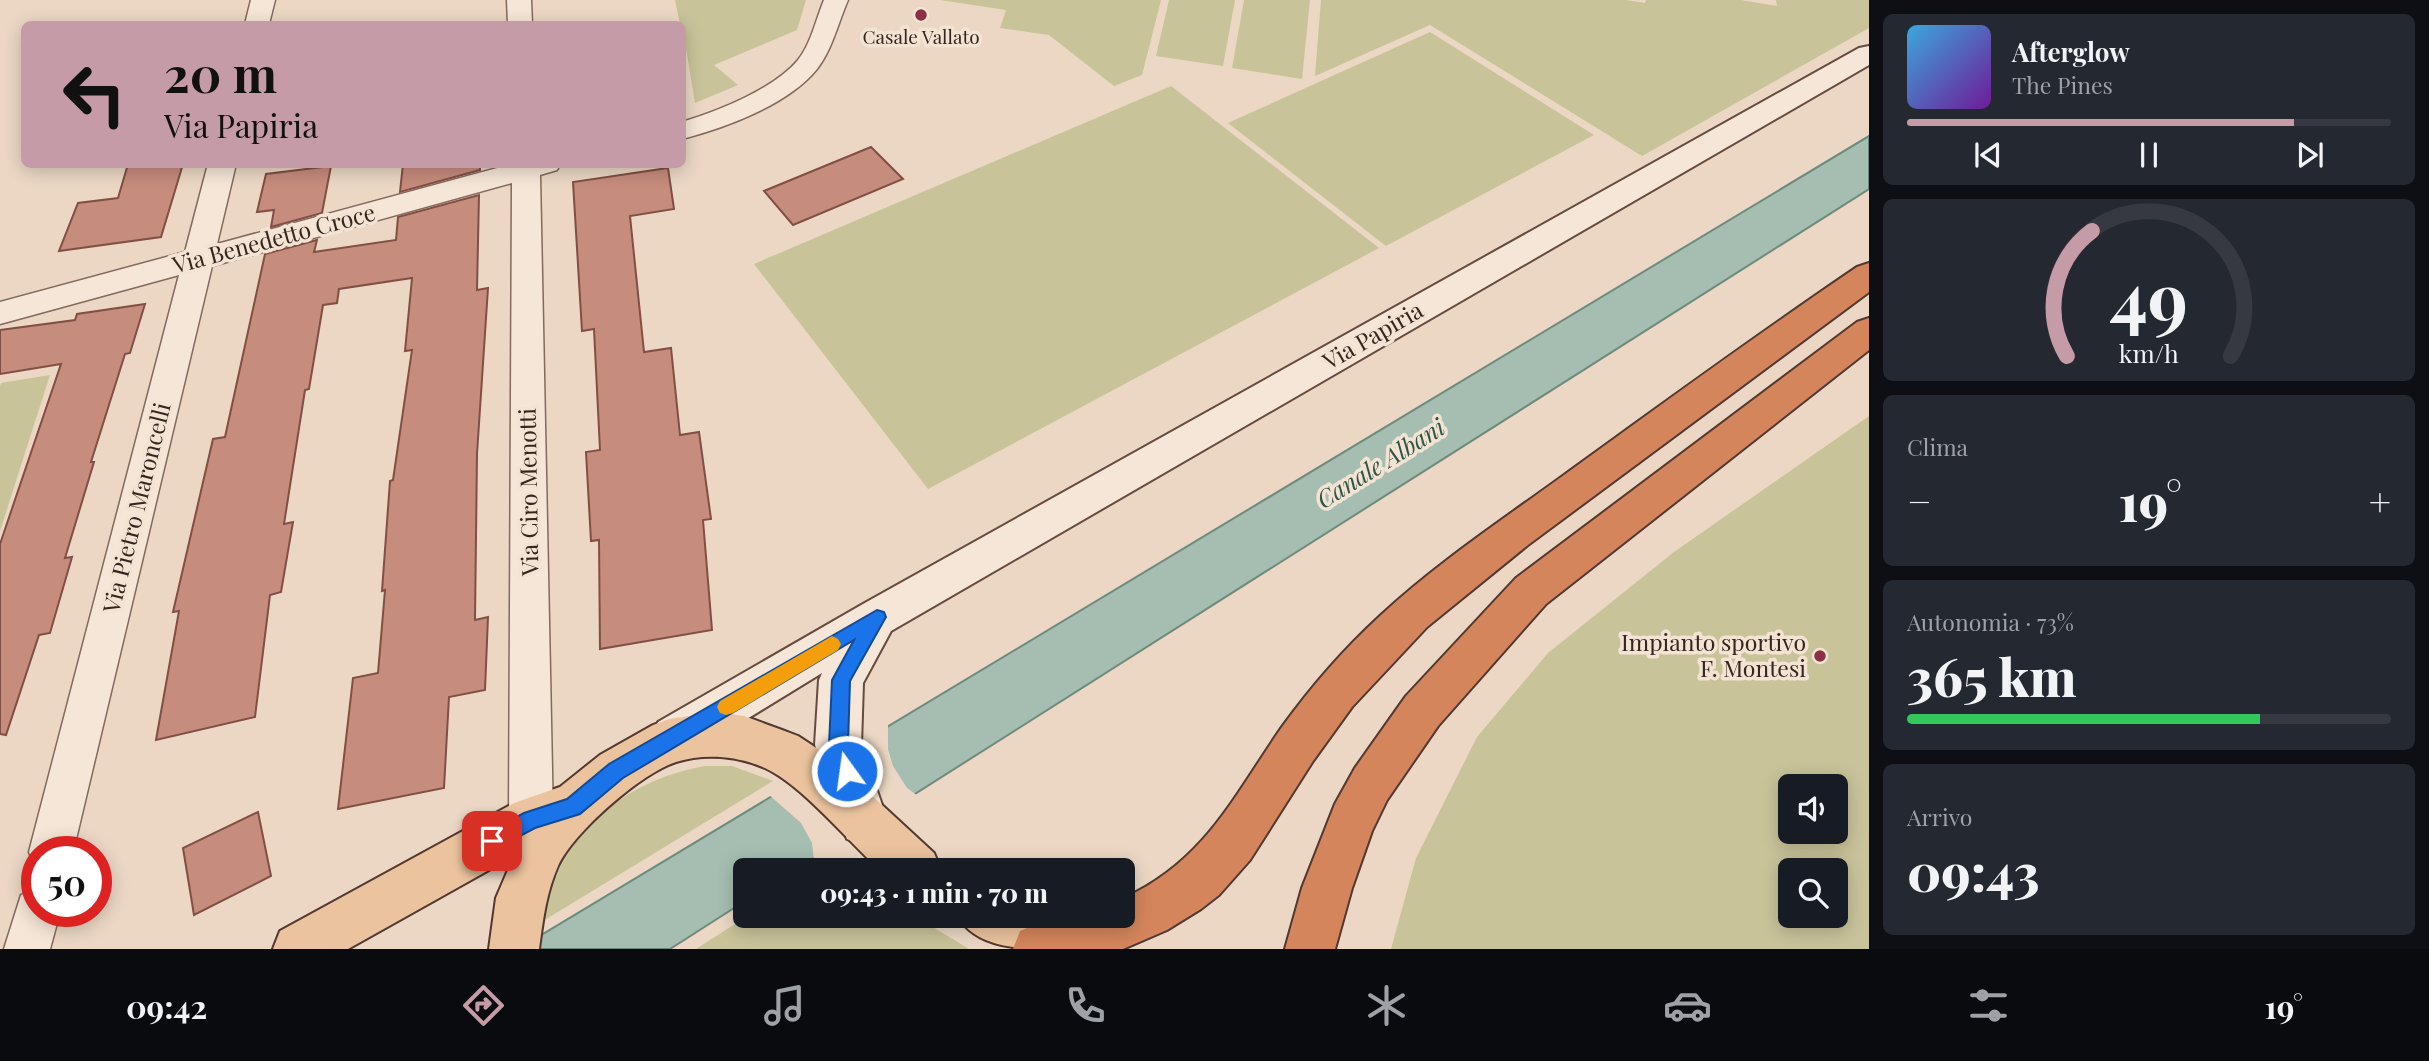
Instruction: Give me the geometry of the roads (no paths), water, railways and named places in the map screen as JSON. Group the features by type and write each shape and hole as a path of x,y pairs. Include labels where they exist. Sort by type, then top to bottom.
{"highway":[{"path":"1037,949 1115,929 1186,891 1223,855 1240,833 1314,720 1363,662 1411,615 1461,573 1646,435 1869,275"},
{"path":"1310,949 1327,888 1352,821 1371,785 1422,711 1531,592 1869,331"}],"main road":[{"name":"Via Papiria","path":"669,741 877,617 1869,54"},
{"path":"865,824 838,745 841,680 877,617"},
{"path":"298,949 552,813 616,771 669,741 717,734 744,738 782,752 814,773 903,858"},
{"path":"514,949 521,898 552,813"},
{"path":"1003,928 1037,949"}],"street":[{"path":"258,21 263,0"},
{"path":"519,0 520,21"},
{"path":"686,130 704,125 786,85 809,64 836,0"},
{"name":"Via Pietro Maroncelli","path":"55,836 221,168"},
{"name":"Via Benedetto Croce","path":"0,313 526,168"},
{"name":"Via Ciro Menotti","path":"533,168 552,813"},
{"path":"27,949 33,927"}],"water":[{"name":"Canale Albani","path":"1869,136 1869,189 814,858 733,858 733,909 670,949 518,949"}],"place":[{"name":"Casale Vallato","path":"921,15"},
{"name":"Impianto sportivo F. Montesi","path":"1820,656"}]}
